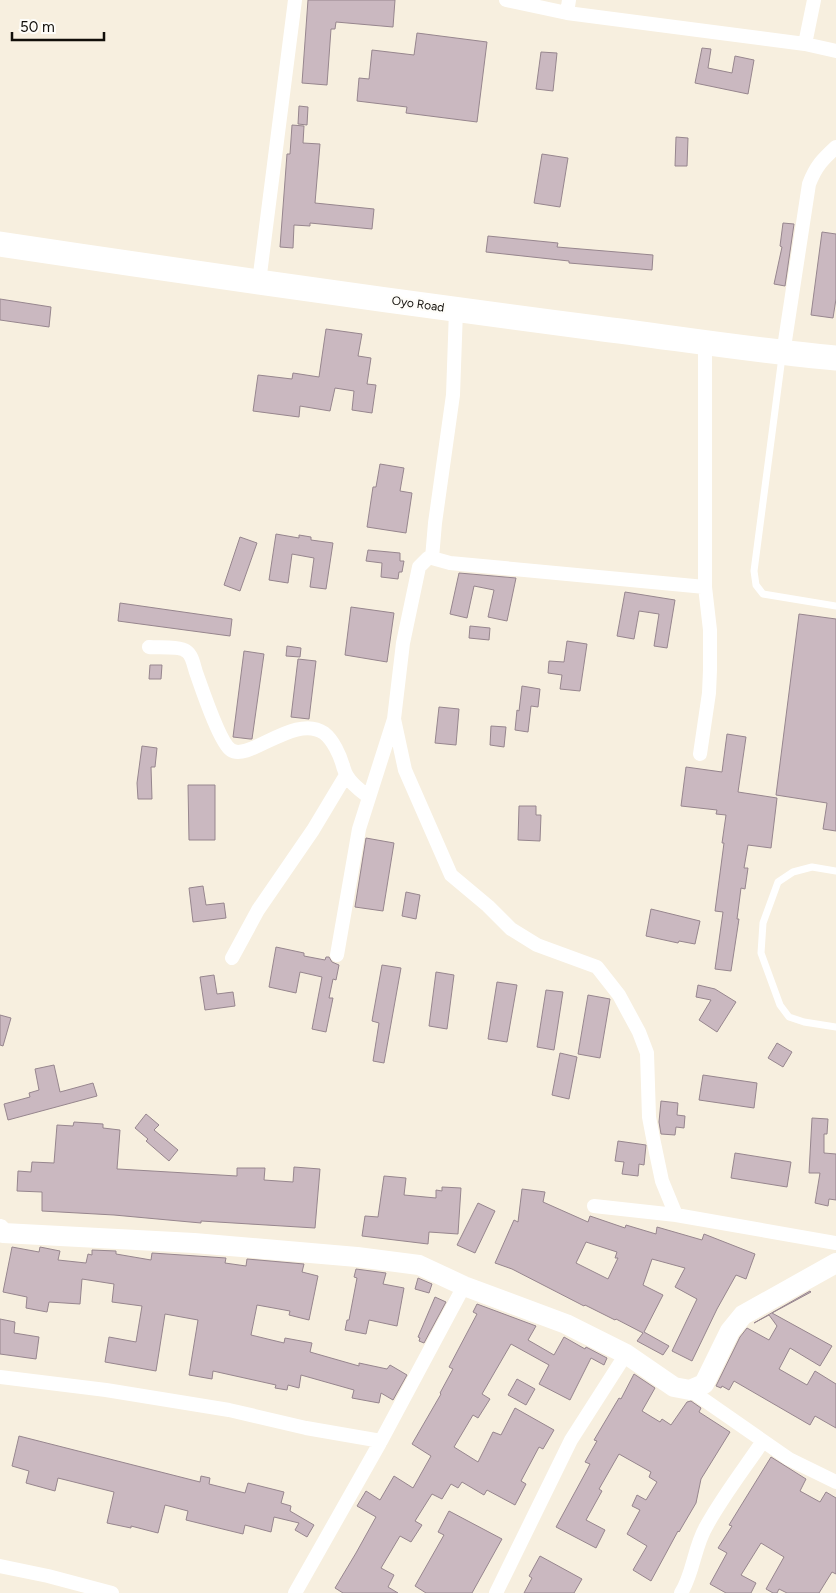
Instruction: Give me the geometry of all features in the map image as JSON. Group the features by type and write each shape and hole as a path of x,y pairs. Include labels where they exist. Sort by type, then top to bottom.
{"highway":[{"name":"Oyo Road","path":"0,244 456,310 783,354 836,358"}],"street":[{"path":"259,282 295,0"},
{"path":"506,0 568,6 805,44 836,51"},
{"path":"805,44 814,0"},
{"path":"783,354 809,184 814,169 836,147"},
{"path":"432,558 453,394 456,310"},
{"path":"700,754 709,694 710,670 710,630 705,587 705,342"},
{"path":"337,955 360,829 394,719 403,643 419,567 428,558 450,563 705,587"},
{"path":"149,647 181,648 187,651 191,657 204,696 224,742 230,750 244,753 269,740 298,729 312,729 324,734 334,746 346,775 355,786 369,797"},
{"path":"394,719 405,770 451,875 488,906 511,929 537,945 597,967 619,995 639,1032 647,1053 649,1117 662,1180 676,1215"},
{"path":"232,958 258,910 313,830 346,775"},
{"path":"594,1206 676,1215 836,1243"},
{"path":"1,1231 194,1243 366,1258 419,1265 464,1286 566,1324 626,1354 674,1388 690,1390 789,1458 836,1482"},
{"path":"690,1390 704,1384 730,1331 743,1315 836,1263"},
{"path":"295,1593 381,1441 464,1286"},
{"path":"496,1593 571,1440 626,1354"},
{"path":"0,1377 106,1390 229,1410 306,1428 381,1441"},
{"path":"681,1593 690,1578 698,1544 706,1525 763,1441"},
{"path":"0,1566 48,1576 112,1593"}],"lane":[{"path":"783,354 754,571 756,585 763,594 836,606"},
{"path":"836,871 812,867 793,872 778,882 763,923 761,953 780,1005 789,1017 804,1022 836,1027"}],"building":[{"path":"308,0 395,0 393,27 336,22 335,29 331,29 327,85 302,83"},
{"path":"417,33 487,42 477,122 406,113 407,107 357,101 359,78 369,79 372,50 414,55"},
{"path":"702,48 711,49 708,68 732,73 735,56 754,60 748,94 695,83"},
{"path":"541,52 557,53 553,91 536,89"},
{"path":"299,106 308,107 307,125 298,124"},
{"path":"292,125 304,126 303,143 320,144 315,203 374,209 372,229 310,223 310,226 294,225 293,248 280,247 287,154 290,154"},
{"path":"676,137 688,138 687,166 675,166"},
{"path":"542,154 568,158 560,207 534,203"},
{"path":"783,223 794,224 785,286 774,284 782,247 780,246"},
{"path":"822,232 836,234 836,299 833,318 811,315"},
{"path":"488,236 558,243 557,247 653,255 652,270 569,263 569,261 486,252"},
{"path":"0,299 51,307 49,327 0,320"},
{"path":"326,329 362,334 358,356 371,358 367,384 376,385 372,413 352,410 354,391 335,388 330,411 300,406 299,417 253,411 258,375 292,379 293,373 319,377"},
{"path":"380,464 404,468 400,491 412,493 406,533 367,527 373,487 376,487"},
{"path":"276,534 299,538 299,535 311,537 311,540 333,543 326,589 310,587 314,558 292,554 288,583 269,580"},
{"path":"240,537 257,543 240,591 224,585"},
{"path":"368,550 400,553 400,561 404,561 402,572 399,572 398,579 381,577 382,563 366,561"},
{"path":"459,573 516,578 507,621 488,617 494,590 474,586 467,618 450,614"},
{"path":"625,592 675,600 667,648 654,646 659,614 639,611 634,639 617,636"},
{"path":"120,603 232,619 230,636 118,621"},
{"path":"351,607 394,613 387,662 345,655"},
{"path":"799,614 836,619 836,831 823,829 827,803 776,795"},
{"path":"470,626 490,628 489,640 469,638"},
{"path":"567,641 587,644 580,691 560,689 562,675 548,673 549,661 564,662"},
{"path":"287,646 301,648 300,657 286,656"},
{"path":"244,651 264,654 252,739 233,737"},
{"path":"298,659 316,661 309,719 291,717"},
{"path":"150,665 162,665 161,679 149,679"},
{"path":"522,686 540,689 538,707 531,706 528,732 515,730"},
{"path":"439,707 459,709 456,745 435,743"},
{"path":"491,726 506,727 504,747 490,745"},
{"path":"727,734 746,737 738,792 777,798 771,848 748,845 744,868 748,868 745,889 741,888 737,919 739,919 731,971 715,969 723,912 715,911 726,815 716,814 717,810 681,806 686,767 722,772"},
{"path":"142,746 157,748 155,767 151,767 152,799 138,799 137,783"},
{"path":"188,785 215,785 215,840 189,840"},
{"path":"519,806 536,806 536,815 541,815 540,841 518,840"},
{"path":"366,838 394,843 383,911 355,907"},
{"path":"203,886 206,905 224,903 226,918 193,922 189,888"},
{"path":"406,892 420,895 416,919 402,916"},
{"path":"651,909 700,921 695,944 679,941 678,943 646,936"},
{"path":"276,947 304,953 304,956 325,960 326,957 329,957 332,962 339,965 336,980 333,979 329,998 333,998 326,1032 312,1029 322,977 300,972 296,993 269,987"},
{"path":"382,965 401,968 384,1063 373,1061 379,1023 372,1021"},
{"path":"436,972 454,975 447,1029 429,1026"},
{"path":"214,975 217,994 233,992 235,1006 205,1010 200,977"},
{"path":"497,982 517,985 507,1042 488,1039"},
{"path":"698,985 715,989 736,1002 717,1032 699,1020 711,1000 696,997"},
{"path":"546,990 563,992 554,1050 537,1047"},
{"path":"588,995 610,999 600,1058 578,1054"},
{"path":"0,1015 11,1018 3,1046 0,1045"},
{"path":"777,1043 792,1052 783,1067 768,1058"},
{"path":"560,1053 577,1057 569,1099 552,1095"},
{"path":"54,1065 60,1092 93,1083 97,1096 8,1120 4,1104 30,1097 29,1093 39,1090 35,1069"},
{"path":"703,1075 757,1083 754,1108 699,1100"},
{"path":"661,1101 678,1103 677,1115 685,1116 684,1128 676,1127 675,1135 661,1134 659,1122"},
{"path":"146,1114 159,1125 154,1130 178,1150 169,1161 146,1141 148,1139 135,1128"},
{"path":"812,1118 828,1119 827,1134 824,1134 824,1153 836,1154 836,1200 829,1199 828,1206 815,1203 820,1173 809,1173"},
{"path":"74,1122 103,1124 103,1128 120,1130 117,1169 237,1176 237,1168 265,1168 264,1180 293,1182 294,1167 320,1169 315,1228 201,1221 201,1223 42,1211 42,1192 17,1191 18,1171 31,1172 32,1162 54,1163 57,1125 73,1126"},
{"path":"618,1141 646,1145 644,1165 639,1164 638,1176 622,1174 624,1162 615,1161"},
{"path":"735,1153 791,1162 787,1187 731,1178"},
{"path":"384,1176 406,1178 404,1195 436,1198 436,1190 442,1191 442,1187 461,1188 458,1234 429,1232 428,1244 362,1236 365,1216 378,1217"},
{"path":"522,1189 545,1192 543,1202 588,1222 590,1216 625,1228 626,1225 656,1234 657,1227 702,1240 704,1234 755,1254 746,1279 736,1275 692,1361 672,1351 697,1299 675,1287 685,1268 652,1259 643,1285 663,1295 644,1332 669,1346 663,1355 637,1341 643,1333 584,1306 512,1269 495,1263 514,1220 518,1222","holes":["586,1242 617,1252 615,1258 618,1258 608,1279 576,1263"]},
{"path":"478,1203 495,1211 475,1253 457,1245"},
{"path":"12,1247 39,1252 40,1247 60,1251 58,1260 86,1263 88,1254 92,1255 92,1250 116,1251 116,1254 151,1260 152,1253 226,1258 225,1263 246,1266 247,1259 304,1264 302,1272 318,1276 309,1320 289,1315 290,1311 257,1305 251,1335 284,1343 285,1338 312,1343 310,1352 359,1366 359,1363 387,1369 390,1365 407,1375 393,1400 381,1393 379,1403 352,1398 354,1390 301,1375 299,1388 288,1385 287,1390 275,1388 276,1385 213,1371 212,1379 189,1375 198,1320 165,1314 156,1371 105,1362 109,1337 136,1342 142,1306 112,1302 114,1284 82,1279 80,1304 49,1302 47,1312 26,1308 27,1297 3,1292"},
{"path":"356,1269 386,1273 383,1284 404,1288 397,1326 369,1320 366,1334 345,1330 347,1320 349,1320 357,1278 354,1277"},
{"path":"418,1278 432,1284 429,1293 415,1289"},
{"path":"810,1291 772,1313 832,1346 820,1366 790,1348 779,1369 807,1385 815,1371 836,1384 836,1428 815,1416 810,1425 734,1381 729,1390 722,1386 721,1388 716,1386 740,1337 747,1328 769,1340 777,1326 769,1315 754,1323"},
{"path":"435,1297 446,1302 424,1343 419,1341 420,1338 418,1337"},
{"path":"477,1304 536,1326 528,1340 554,1355 564,1337 585,1349 586,1347 607,1358 604,1365 591,1358 570,1400 539,1384 549,1365 511,1344 482,1394 490,1399 478,1418 473,1415 454,1447 478,1462 493,1432 501,1435 515,1408 554,1430 543,1449 539,1447 521,1481 526,1484 515,1505 487,1490 484,1495 462,1482 458,1488 451,1484 442,1499 432,1494 415,1521 422,1525 411,1542 400,1536 381,1568 394,1575 388,1587 398,1593 343,1593 335,1588 376,1517 357,1506 366,1491 380,1500 394,1476 413,1488 431,1456 412,1444 453,1369 449,1367 477,1314 473,1312"},
{"path":"0,1319 15,1322 14,1333 39,1337 36,1359 0,1354"},
{"path":"634,1374 655,1388 642,1411 660,1422 662,1419 671,1425 687,1402 691,1401 701,1408 699,1412 730,1432 701,1479 696,1503 678,1531 651,1581 633,1570 647,1546 627,1534 640,1510 632,1506 637,1495 646,1500 657,1482 649,1477 651,1472 619,1454 599,1489 602,1491 586,1520 605,1530 596,1548 556,1527 590,1464 585,1462 597,1441 594,1440 619,1398 621,1399"},
{"path":"517,1379 535,1389 526,1405 508,1395"},
{"path":"19,1436 200,1482 201,1476 210,1478 209,1484 245,1493 248,1483 284,1492 281,1503 291,1506 290,1511 314,1525 307,1537 295,1530 299,1523 274,1517 271,1532 245,1525 243,1534 186,1520 188,1511 165,1505 158,1533 131,1526 131,1528 107,1523 114,1492 58,1478 55,1491 26,1483 29,1471 12,1466"},
{"path":"771,1457 806,1479 800,1491 820,1502 826,1492 836,1498 836,1574 832,1572 819,1593 787,1593 779,1589 777,1593 773,1593 766,1589 784,1557 761,1543 741,1575 756,1583 751,1593 726,1593 710,1584 727,1553 718,1548 732,1526 729,1525"},
{"path":"449,1511 502,1539 472,1593 426,1593 415,1586 444,1535 438,1532"},
{"path":"540,1556 582,1579 574,1593 524,1593 532,1578 529,1576"}]}
